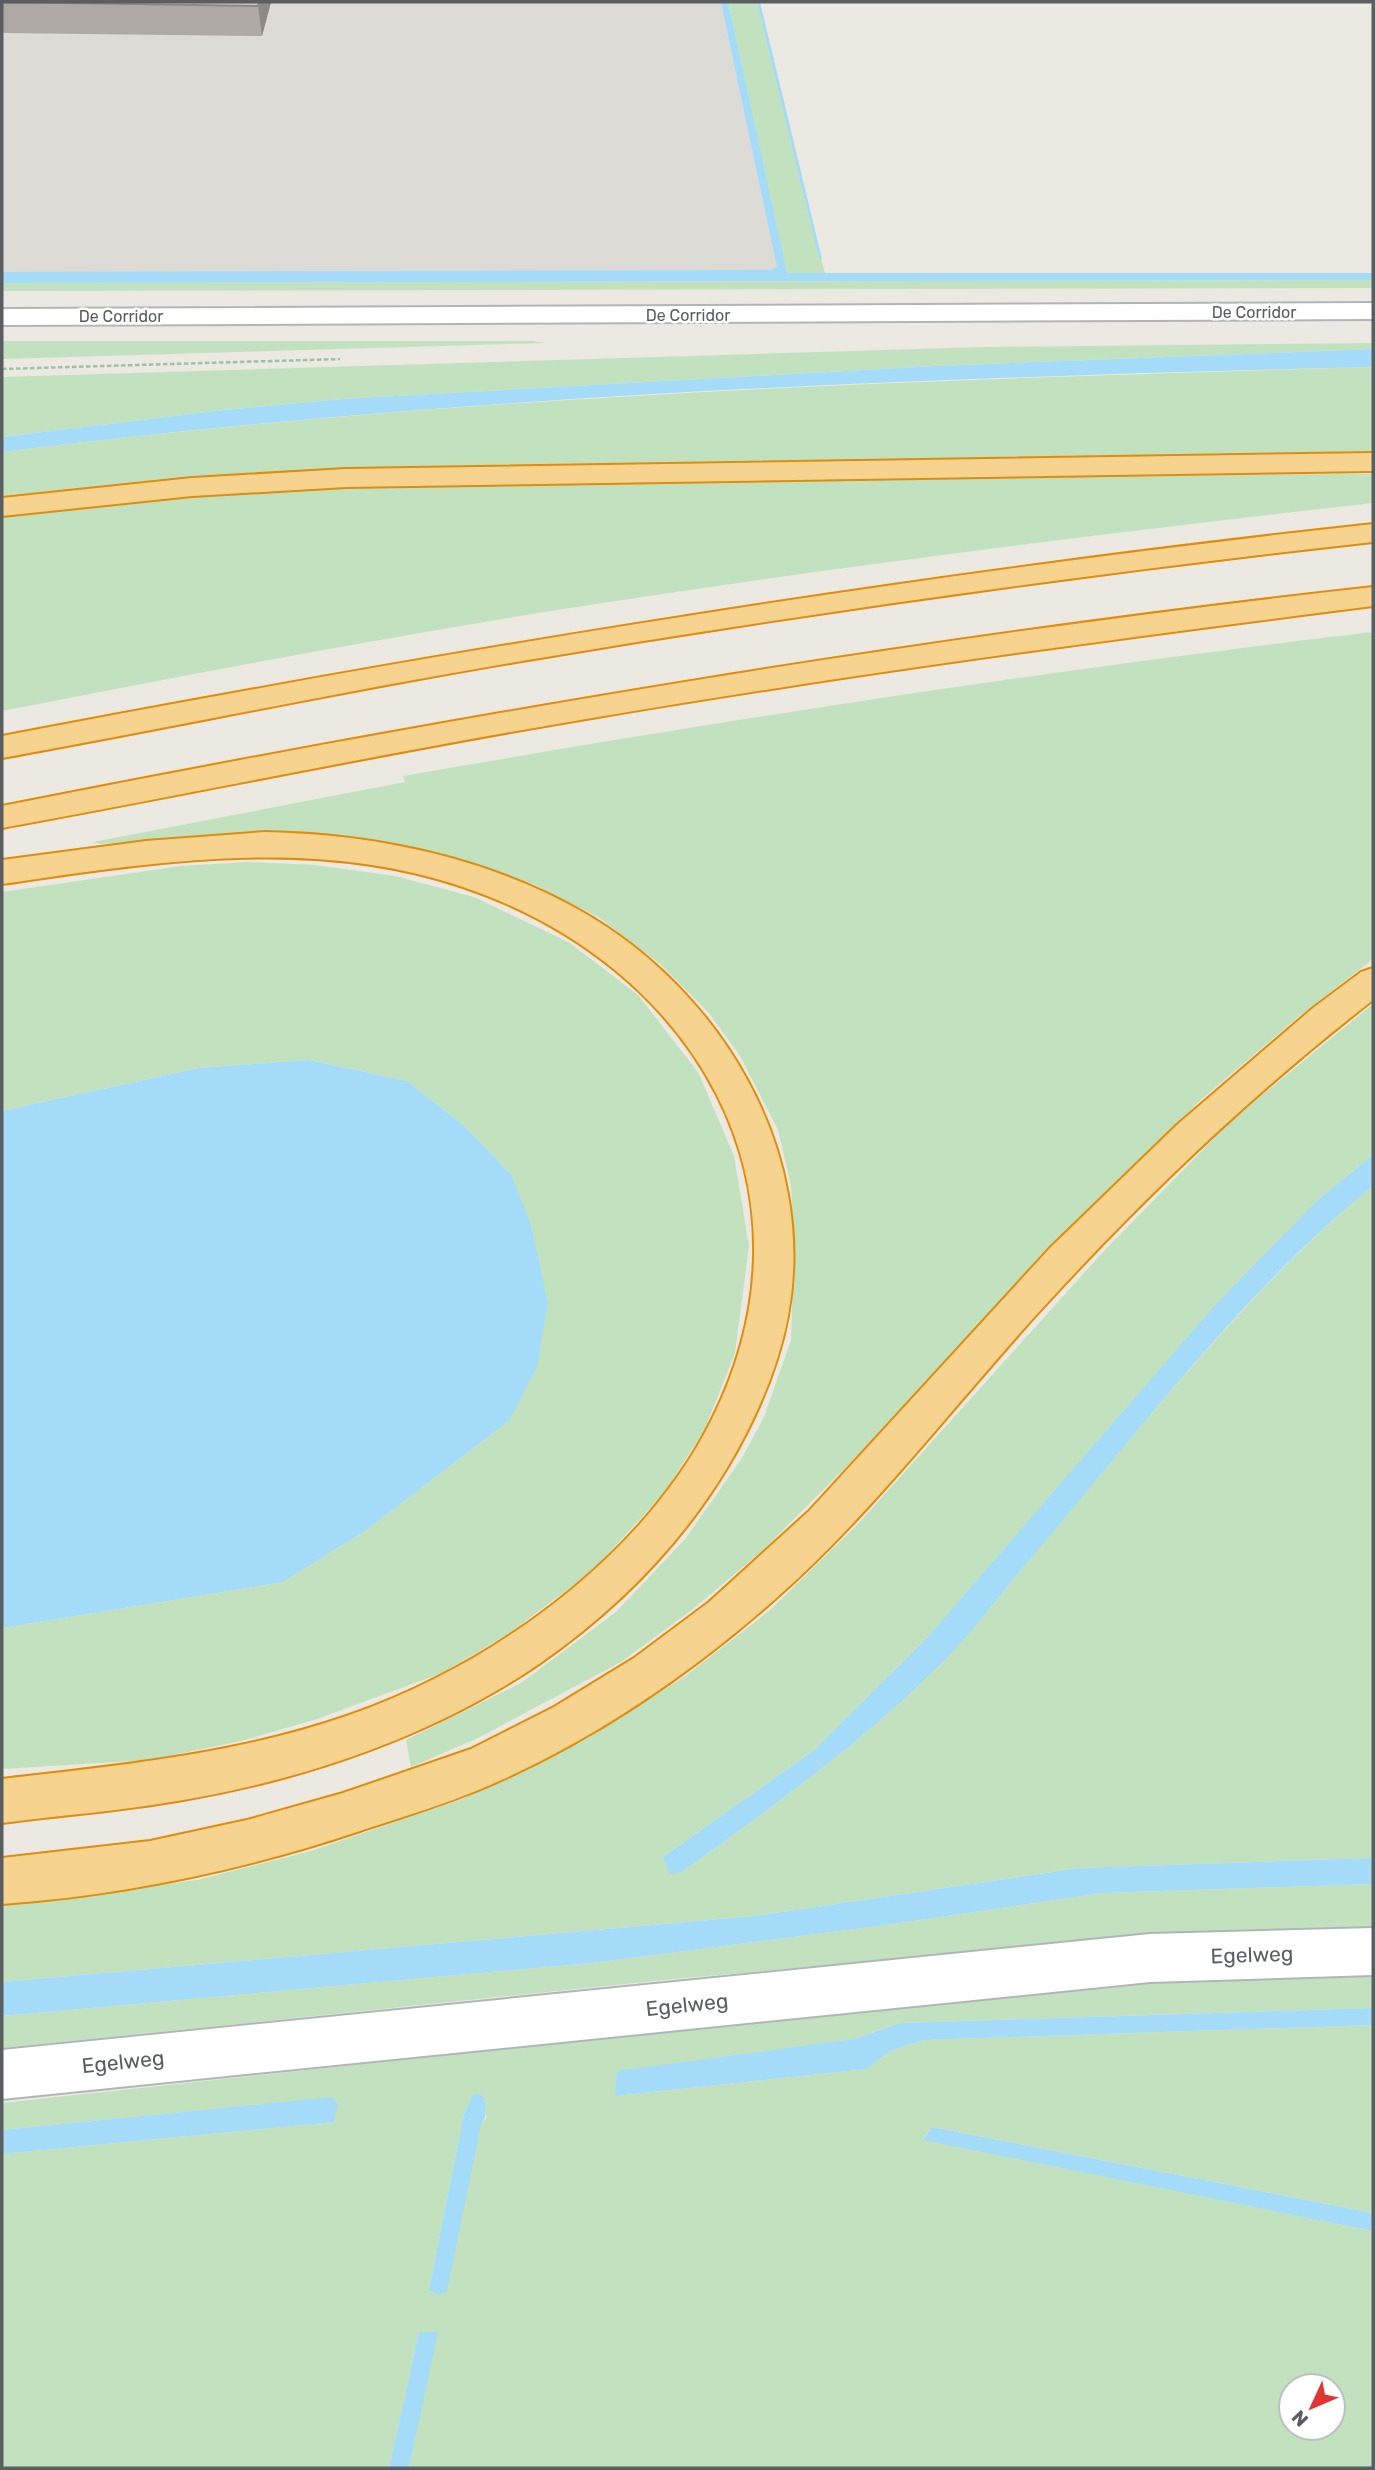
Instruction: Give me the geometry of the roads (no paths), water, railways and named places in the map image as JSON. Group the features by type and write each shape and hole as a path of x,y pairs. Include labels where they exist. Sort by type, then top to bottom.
{"highway":[{"path":"2,507 192,487 346,478 1373,462"},
{"path":"2,747 295,689 915,589 1373,533"},
{"path":"2,817 280,761 759,680 1138,625 1373,596"},
{"path":"2,872 130,853 274,844 403,859 448,869 504,889 561,915 605,943 650,978 681,1008 735,1088 756,1133 766,1173 773,1261 768,1317 755,1369 706,1466 668,1520 643,1549 600,1591 560,1624 470,1683 369,1727 298,1750 212,1773 2,1801"},
{"path":"2,1881 133,1868 220,1851 314,1826 484,1766 566,1723 656,1668 748,1595 838,1510 1026,1300 1193,1130 1318,1022 1373,981"}],"street":[{"name":"De Corridor","path":"2,317 1373,312"},
{"name":"Egelweg","path":"2,2075 1150,1958 1373,1951"}],"water":[{"path":"721,2 728,2 787,273 1373,273 1373,280 2,283 2,272 771,270 777,267"},
{"path":"757,2 760,2 822,259 819,258"},
{"path":"1373,349 1373,367 1029,377 686,392 343,416 2,452 2,437 224,410 342,399 935,366"},
{"path":"309,1060 407,1081 463,1125 511,1174 531,1225 548,1303 537,1367 509,1421 365,1531 283,1582 2,1628 2,1111 199,1068"},
{"path":"1373,1155 1373,1186 1279,1272 1235,1318 1150,1415 950,1655 878,1723 814,1774 682,1872 670,1874 663,1857 813,1751 927,1638 1217,1303 1319,1199"},
{"path":"1373,1858 1373,1884 1103,1893 886,1925 592,1963 2,2016 2,1982 755,1916 1080,1868"},
{"path":"1373,2008 1373,2025 924,2040 890,2051 867,2069 615,2096 617,2071 855,2039 900,2023"},
{"path":"472,2096 483,2096 485,2115 447,2291 439,2295 429,2290 464,2114"},
{"path":"333,2097 338,2105 334,2122 2,2154 2,2130"},
{"path":"932,2127 1373,2213 1373,2231 923,2140"},
{"path":"419,2332 438,2332 409,2468 389,2468"}]}
